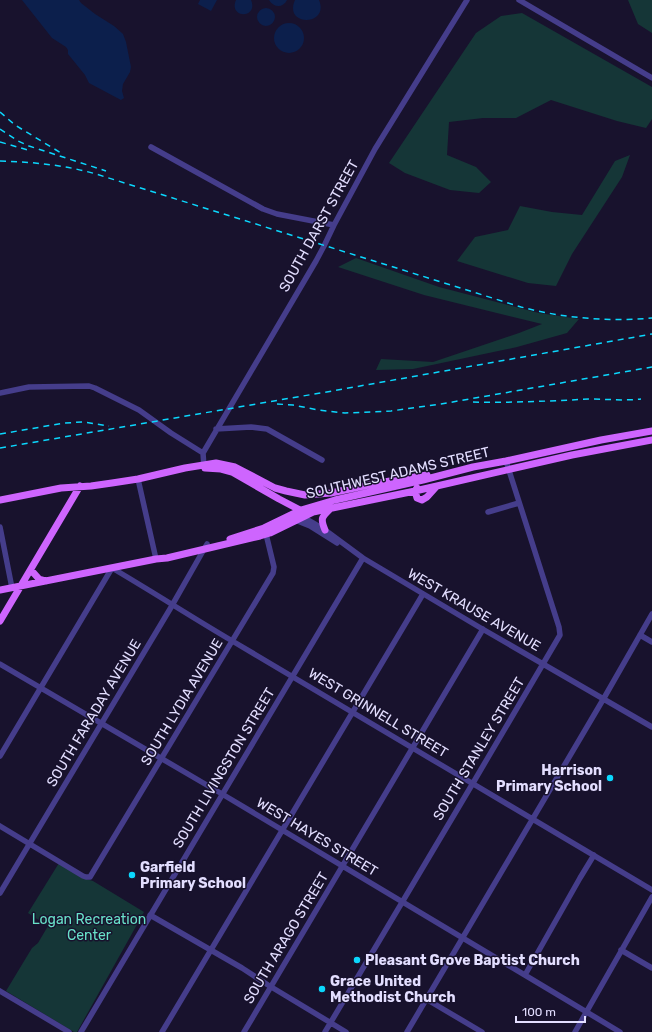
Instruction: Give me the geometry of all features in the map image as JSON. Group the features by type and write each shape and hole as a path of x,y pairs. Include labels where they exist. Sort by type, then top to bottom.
{"main road":[{"name":"SOUTHWEST ADAMS STREET","path":"206,547 264,528 285,518 336,500 473,467 506,462 589,442 652,431"},
{"name":"SOUTHWEST ADAMS STREET","path":"0,590 156,559 166,554 266,534 295,520 302,513 306,512 313,512 415,491 572,455 652,440"},
{"path":"0,500 46,490 66,487 102,485 138,479 185,468 216,463 231,466 274,488 308,495 335,493 378,483 473,467"},
{"path":"204,466 232,472 302,513"},
{"path":"415,491 423,480"},
{"path":"0,621 80,486"},
{"path":"279,499 285,510 285,518"},
{"path":"325,530 321,522 323,516 332,508"},
{"path":"31,570 39,579 46,581"}],"street":[{"name":"SOUTH DARST STREET","path":"203,453 316,261 376,149 467,0"},
{"path":"519,0 652,78"},
{"path":"151,147 263,209 277,214 334,225"},
{"path":"0,393 29,387 89,386 101,390 139,410 177,437 203,453 204,466"},
{"path":"216,430 251,427 267,429 322,460"},
{"name":"SOUTH STANLEY STREET","path":"325,1032 559,636 560,630 506,462"},
{"path":"138,479 156,559"},
{"path":"488,512 519,503"},
{"name":"WEST KRAUSE AVENUE","path":"302,513 363,558 483,630 604,698 652,727"},
{"path":"295,520 310,526 363,558"},
{"path":"0,527 12,588"},
{"name":"SOUTH LYDIA AVENUE","path":"29,844 83,876 90,877 274,572 266,534"},
{"name":"SOUTH FARADAY AVENUE","path":"0,893 206,547"},
{"name":"SOUTH LIVINGSTON STREET","path":"81,1032 363,558"},
{"path":"0,756 112,568"},
{"name":"WEST GRINNELL STREET","path":"112,568 232,641 533,818 652,890"},
{"path":"162,1032 423,594"},
{"path":"407,1032 652,614"},
{"name":"SOUTH ARAGO STREET","path":"244,1032 483,630"},
{"path":"640,635 652,642"},
{"name":"WEST HAYES STREET","path":"0,664 222,794 620,1032"},
{"path":"0,826 29,844"},
{"path":"525,975 594,855"},
{"path":"574,1032 652,897"},
{"path":"150,915 242,968 346,1032"},
{"path":"621,950 652,968"},
{"path":"0,991 69,1032"},
{"path":"426,999 482,1032"}],"green space":[{"path":"628,0 652,0 652,33 638,24"},
{"path":"522,13 652,87 652,119 646,128 617,121 551,100 516,118 483,118 449,122 447,155 476,167 491,182 479,193 450,190 405,173 389,163 476,33 501,16"},
{"path":"630,155 622,177 572,254 556,286 528,283 457,261 475,237 508,230 520,206 552,212 582,215 615,161"},
{"path":"356,258 439,287 539,313 579,319 567,333 517,347 413,369 376,370 381,359 433,362 542,324 424,295 338,267"},
{"name":"Logan Recreation Center","path":"59,863 86,879 93,881 144,912 77,1032 74,1032 6,991 32,948 38,943 48,926 28,913"}],"water":[{"path":"22,0 79,0 95,14 114,26 123,34 131,67 130,72 123,84 122,91 124,98 121,100 89,83 85,75 68,54 66,47 52,38"},
{"path":"200,0 217,0 211,11 198,4"},
{"path":"236,0 251,0 251,11 244,14 236,11"},
{"path":"269,0 287,0 281,6 276,6"},
{"path":"295,0 319,0 321,9 318,15 313,19 300,19 295,15 293,9"},
{"path":"262,8 270,8 275,13 273,24 270,26 262,26 257,21 257,13"},
{"path":"289,23 295,24 303,32 303,44 295,52 289,53 283,52 275,44 274,38 275,32 283,24"}],"railway":[{"path":"0,112 15,125 61,153"},
{"path":"0,129 18,141 29,146 106,171"},
{"path":"0,142 28,150"},
{"path":"0,161 49,164 96,174 537,311 602,319 619,320 652,318"},
{"path":"0,448 652,334"},
{"path":"277,404 345,413 391,411 441,404 652,367"},
{"path":"473,402 641,399"},
{"path":"0,434 64,423 83,422 109,426"}],"place":[{"name":"Harrison Primary School","path":"610,778"},
{"name":"Garfield Primary School","path":"132,875"},
{"name":"Pleasant Grove Baptist Church","path":"357,960"},
{"name":"Grace United Methodist Church","path":"322,989"}]}
